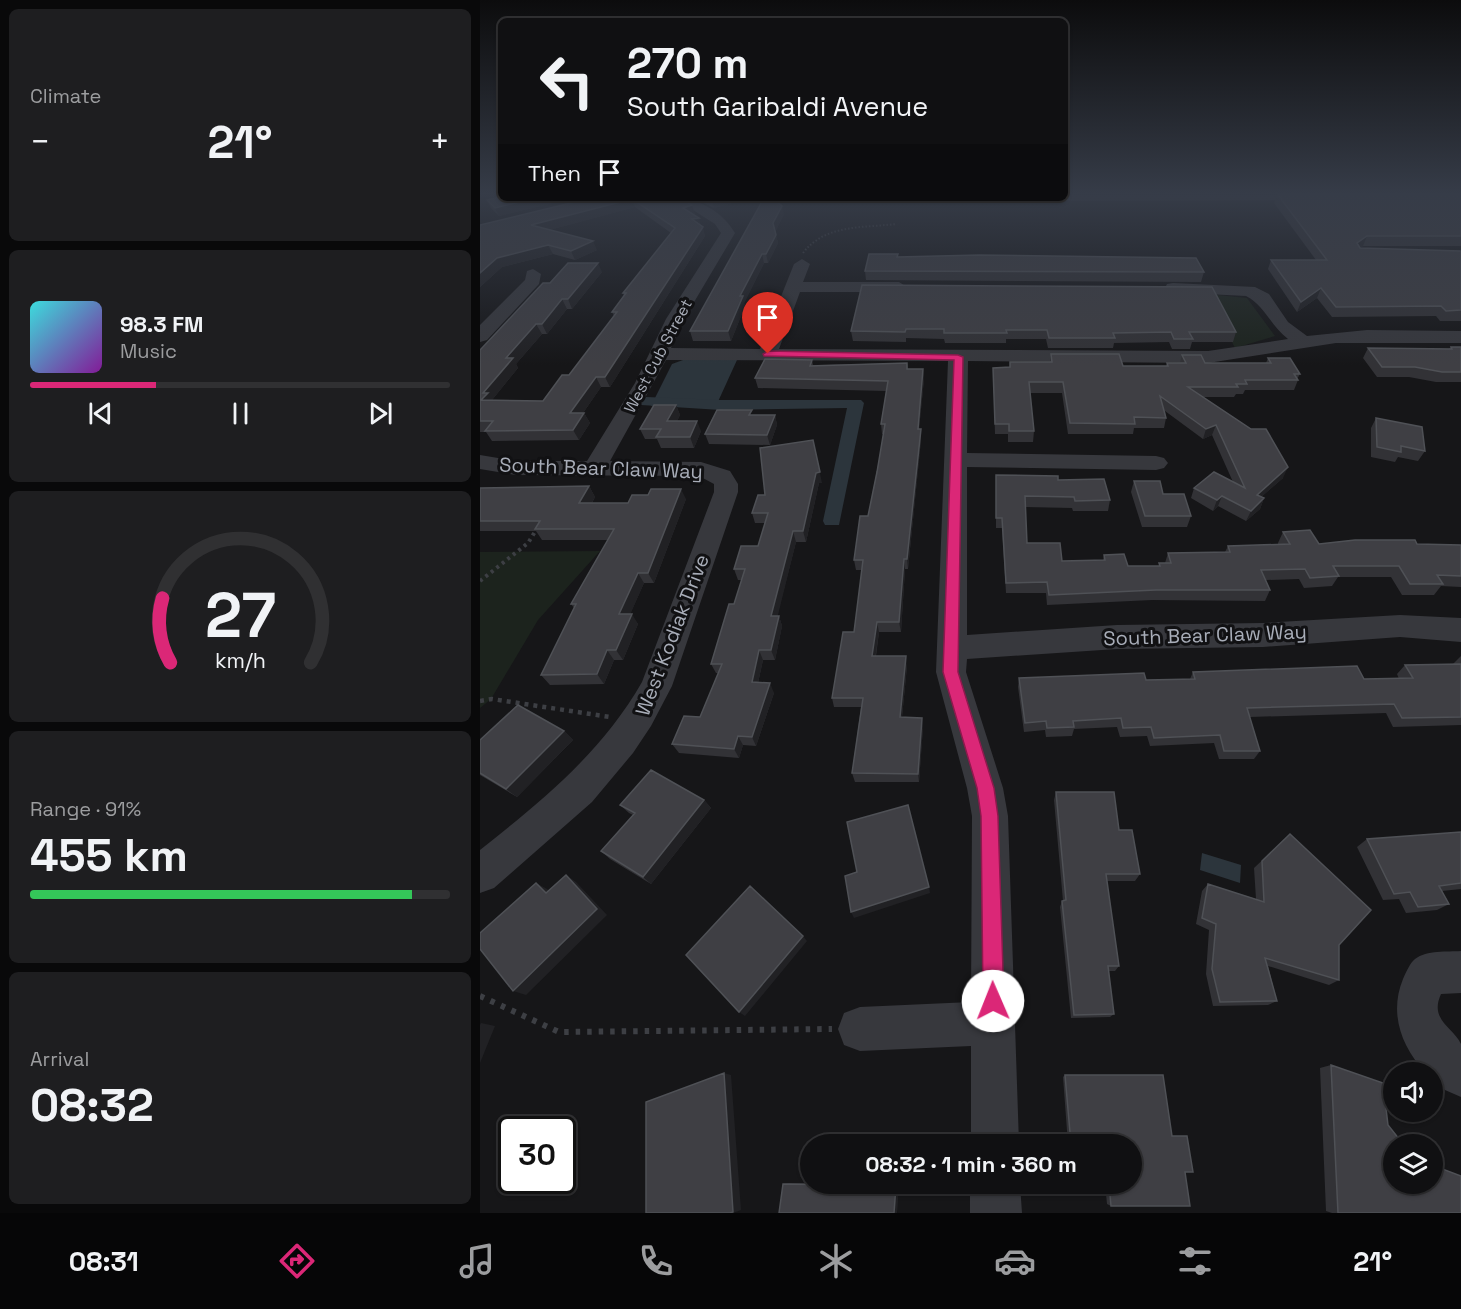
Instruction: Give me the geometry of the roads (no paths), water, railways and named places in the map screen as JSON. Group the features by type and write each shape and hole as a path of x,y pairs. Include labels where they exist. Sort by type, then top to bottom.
{"street":[{"name":"West Cub Street","path":"594,469 645,383 675,319 717,252"},
{"path":"768,354 801,262"},
{"path":"483,331 533,281 533,274"},
{"path":"792,287 918,287"},
{"path":"1152,288 1249,291 1263,298 1282,326 1302,341"},
{"path":"659,354 1228,357 1302,341 1339,337 1461,337"},
{"path":"958,357 951,672 985,788 990,816 995,1134"},
{"path":"954,460 1155,463"},
{"name":"South Bear Claw Way","path":"480,462 516,468 701,470 722,476"},
{"name":"West Kodiak Drive","path":"480,874 602,770 637,723 656,686 726,492 726,484 722,476"},
{"name":"South Bear Claw Way","path":"950,650 983,644 1117,637 1263,634 1400,626 1461,630"},
{"path":"1461,972 1430,974 1419,986 1415,1003 1420,1024 1432,1046 1461,1074"},
{"path":"860,1029 994,1023"},
{"path":"995,1194 996,1213"}],"waterway":[{"path":"646,402 721,405 856,403 832,521"}]}
